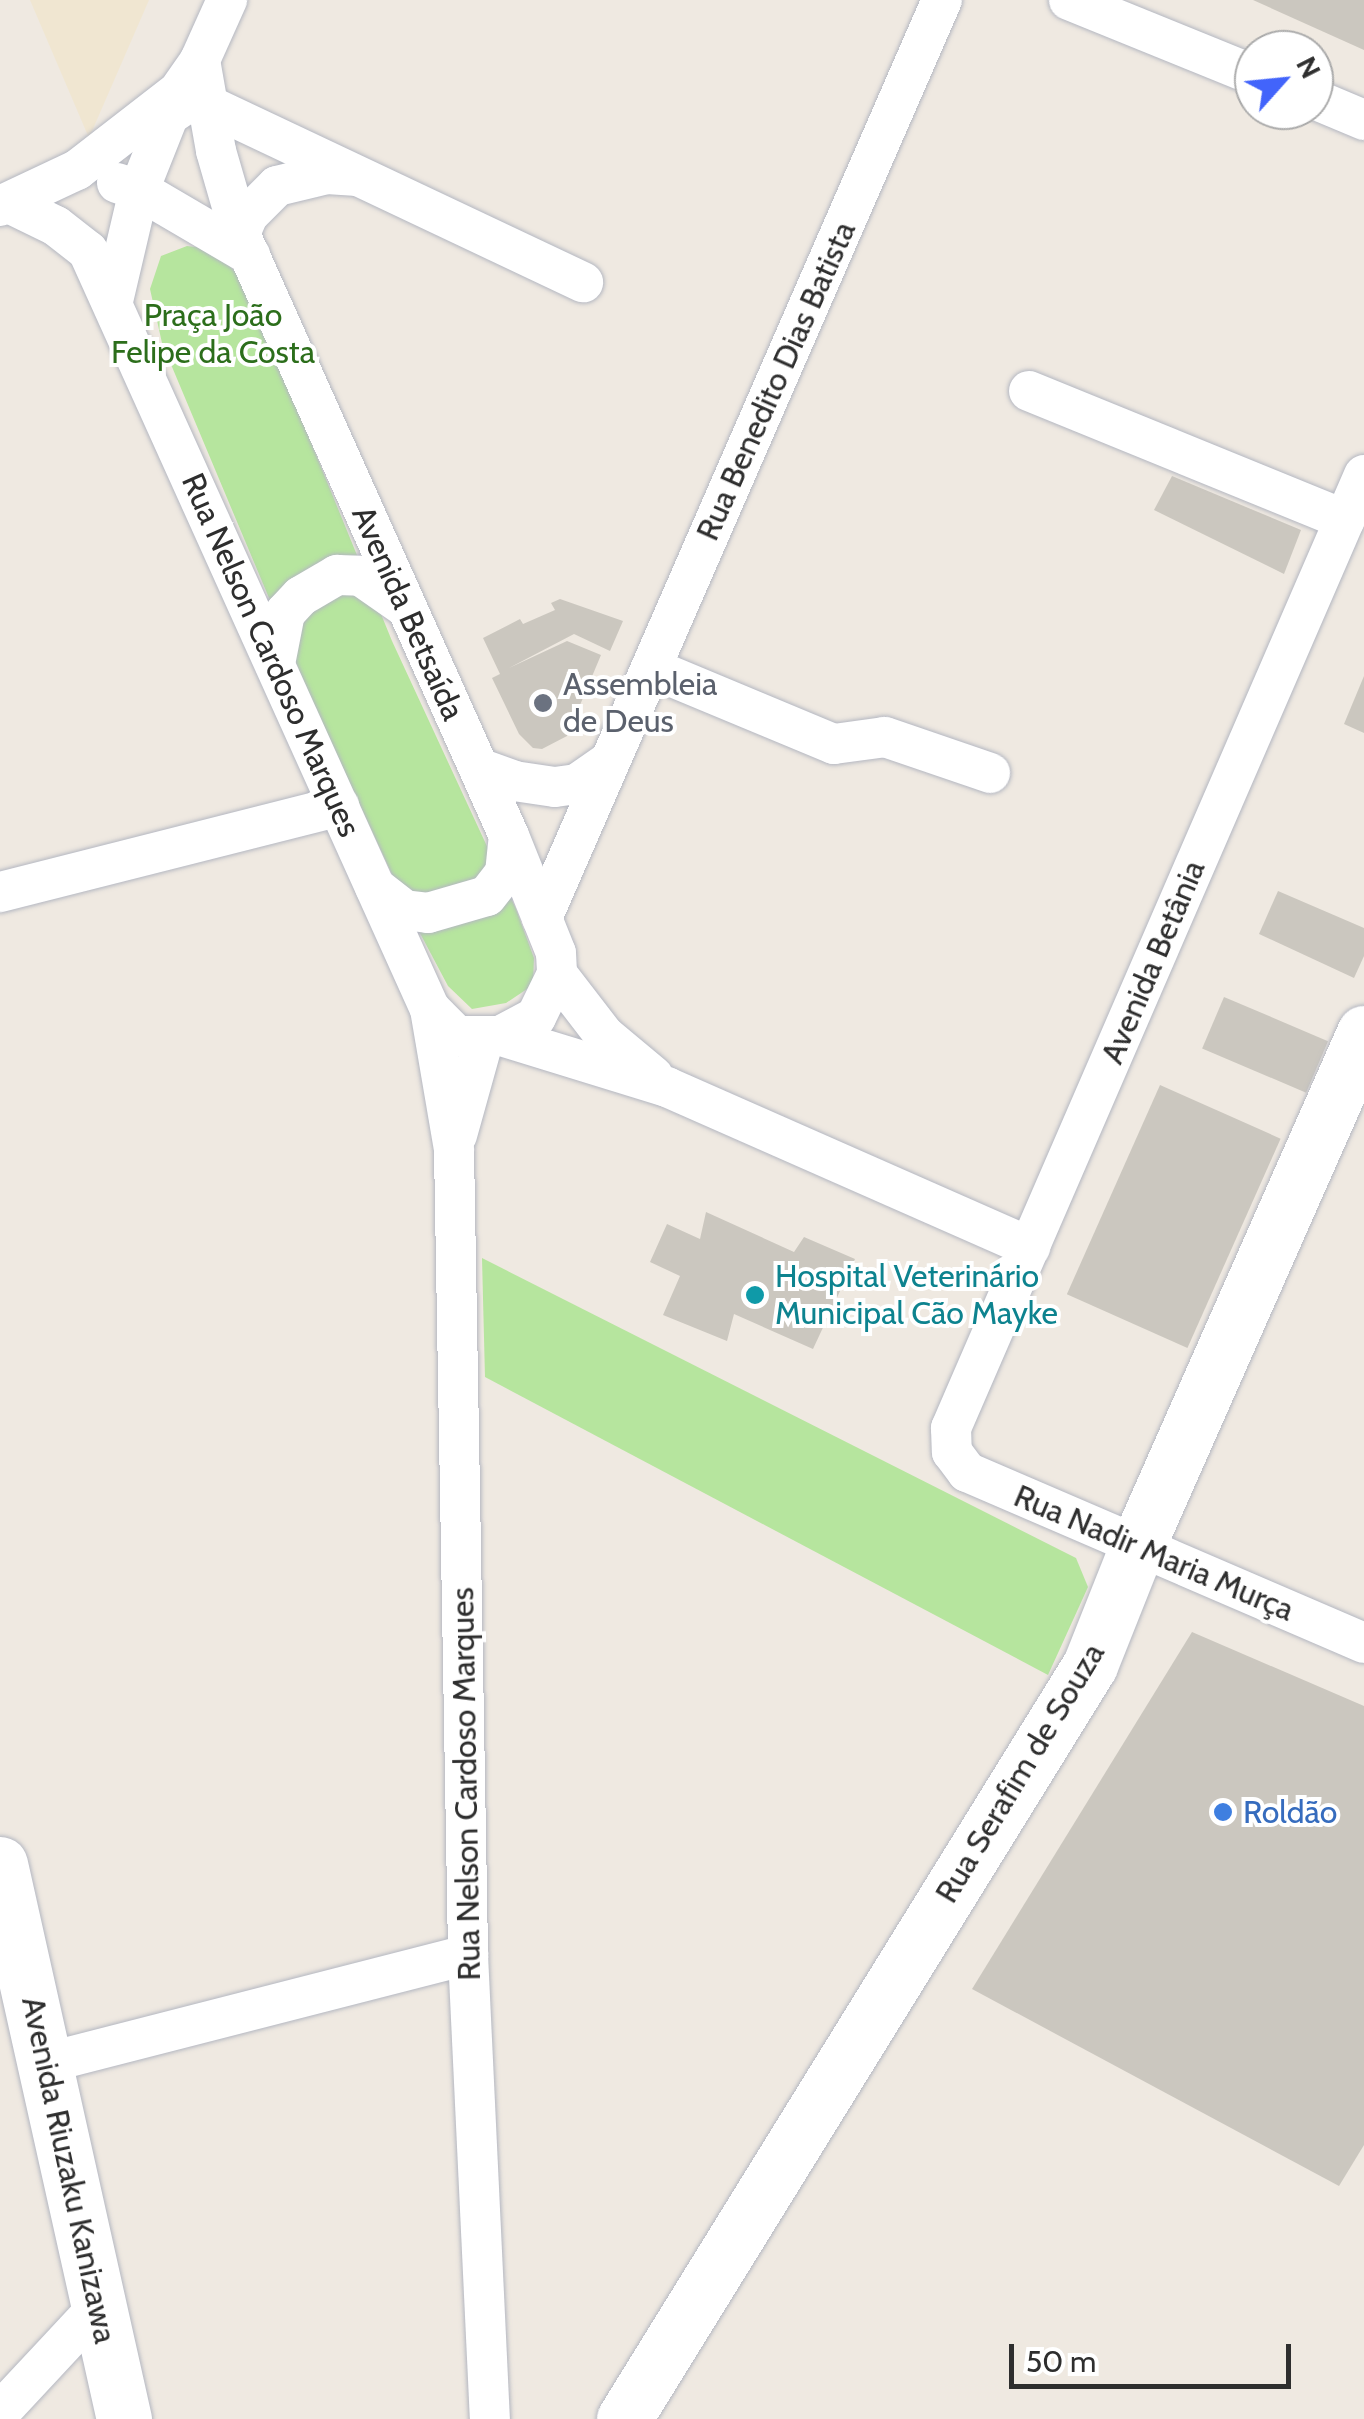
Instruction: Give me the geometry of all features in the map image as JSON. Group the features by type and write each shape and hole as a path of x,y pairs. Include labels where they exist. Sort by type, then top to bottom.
{"street":[{"path":"113,301 138,190 189,93 227,0"},
{"name":"Rua Benedito Dias Batista","path":"542,918 942,0"},
{"path":"1068,0 1234,67"},
{"path":"4,205 77,170 189,93"},
{"path":"189,93 582,282"},
{"name":"Avenida Betsaída","path":"189,93 232,239 509,836 556,953 557,974 604,1035 667,1087"},
{"path":"1334,107 1364,120"},
{"path":"77,170 138,190 232,239"},
{"path":"232,239 248,215 277,186 327,174 368,177"},
{"name":"Rua Nelson Cardoso Marques","path":"4,205 56,226 88,251 430,1009 454,1149 468,1955 496,2410"},
{"path":"113,301 130,257 151,234 176,224 232,239"},
{"path":"1029,390 1344,520"},
{"name":"Avenida Betânia","path":"952,1452 951,1428 1364,474"},
{"path":"275,664 284,612 301,596 338,575 360,576 404,606"},
{"path":"650,668 834,744 885,737 990,773"},
{"path":"478,768 514,781 554,787 577,784 609,762"},
{"path":"0,892 339,806"},
{"path":"375,887 404,910 428,913 488,896 504,873 509,836"},
{"path":"430,1009 457,1036 492,1037 536,1016 557,974"},
{"name":"Rua Serafim de Souza","path":"624,2419 1090,1665 1137,1548 1364,1033"},
{"name":"Avenida Betsaída","path":"492,1037 667,1087 1030,1247"},
{"name":"Rua Nelson Cardoso Marques","path":"454,1149 492,1037"},
{"name":"Rua Nadir Maria Murça","path":"952,1452 967,1472 1364,1643"},
{"name":"Avenida Riuzaku Kanizawa","path":"0,1864 124,2419"},
{"path":"46,2063 468,1955"},
{"path":"0,2412 99,2306"}],"shaded area":[{"path":"30,0 149,0 89,138"}],"green space":[{"name":"Praça João Felipe da Costa","path":"187,246 213,249 246,283 392,641 516,909 534,958 533,985 506,1003 472,1009 448,986 413,920 313,703 162,343 150,289 161,256"},
{"path":"482,1258 1076,1558 1088,1587 1048,1675 485,1377"}],"building":[{"path":"1253,0 1364,0 1364,50 1334,36 1334,30 1320,30"},
{"path":"1172,476 1301,530 1284,574 1154,510"},
{"path":"560,599 623,621 610,651 574,634 509,668 567,641 601,655 567,736 542,749 533,748 519,734 492,678 500,674 483,638 520,619 523,624 555,610 551,603"},
{"path":"1364,676 1364,733 1344,724"},
{"path":"1278,891 1364,928 1364,956 1354,978 1259,934"},
{"path":"1224,997 1328,1041 1306,1093 1202,1049"},
{"path":"1160,1085 1281,1139 1187,1348 1067,1294"},
{"name":"Hospital Veterinário Municipal Cão Mayke","path":"706,1212 794,1252 804,1237 855,1259 813,1349 734,1314 727,1341 663,1315 680,1276 650,1262 667,1224 700,1239"},
{"name":"Roldão","path":"1192,1632 1364,1706 1364,2145 1339,2186 972,1989"}],"place":[{"name":"Assembleia de Deus","path":"543,703"},
{"name":"Hospital Veterinário Municipal Cão Mayke","path":"755,1295"},
{"name":"Roldão","path":"1223,1812"}]}
